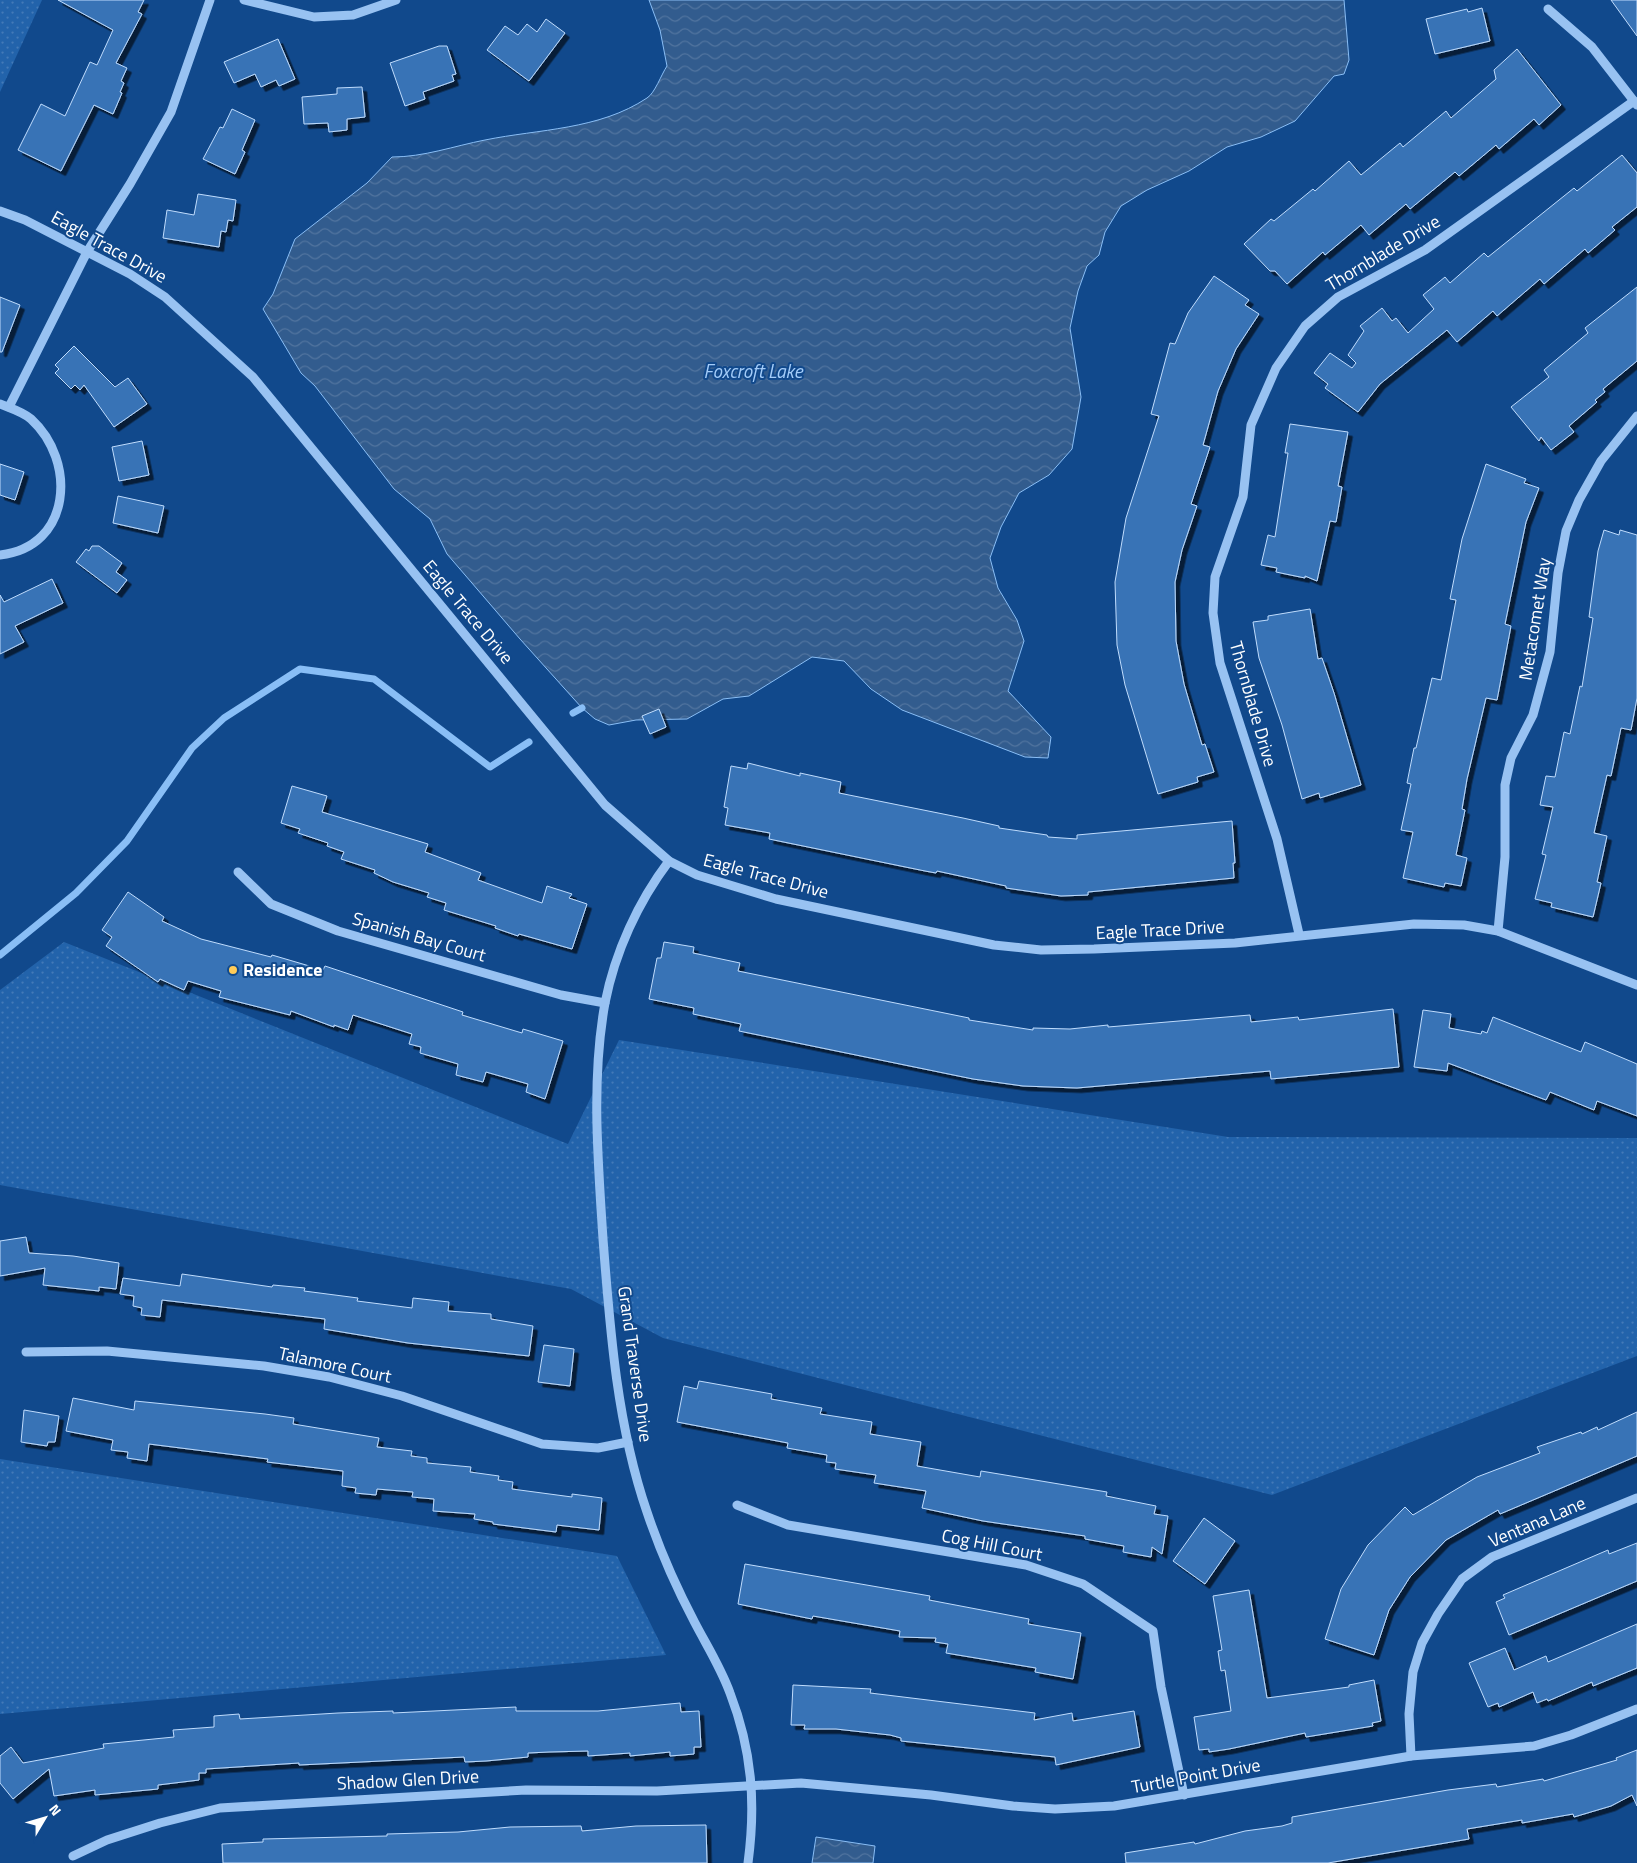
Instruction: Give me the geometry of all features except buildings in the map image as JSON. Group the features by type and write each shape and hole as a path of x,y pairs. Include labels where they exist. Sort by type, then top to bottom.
{"street":[{"path":"9,407 87,252 130,184 171,112 210,0"},
{"path":"244,0 314,18 353,15 396,0"},
{"path":"1548,9 1592,46 1636,103"},
{"name":"Thornblade Drive","path":"1299,934 1277,839 1220,664 1213,613 1215,577 1243,498 1251,425 1281,361 1305,326 1338,297 1425,250 1636,103"},
{"name":"Eagle Trace Drive","path":"0,211 25,220 130,274 165,297 253,377 605,805 669,861 697,875 776,899 994,944 1041,950 1235,943 1299,934 1414,924 1464,926 1498,931 1637,985"},
{"path":"0,404 30,418 42,432 56,457 61,485 58,510 49,531 32,545 0,555"},
{"name":"Metacomet Way","path":"1498,931 1505,857 1505,785 1511,758 1533,715 1550,652 1558,573 1566,531 1579,500 1601,460 1637,416"},
{"name":"Grand Traverse Drive","path":"669,861 654,881 622,946 605,1003 596,1085 600,1194 609,1326 628,1442 646,1510 666,1564 730,1692 743,1731 752,1784 748,1863"},
{"name":"Spanish Bay Court","path":"238,872 271,904 338,931 561,995 605,1003"},
{"name":"Talamore Court","path":"26,1352 107,1351 264,1366 329,1377 402,1396 542,1444 598,1448 628,1442"},
{"name":"Ventana Lane","path":"1411,1756 1408,1714 1413,1672 1422,1643 1438,1614 1462,1579 1492,1557 1637,1498"},
{"name":"Cog Hill Court","path":"737,1505 788,1525 1026,1565 1083,1584 1153,1631 1161,1687 1184,1795"},
{"name":"Turtle Point Drive","path":"752,1784 801,1783 1055,1809 1114,1806 1411,1756 1534,1746 1579,1732 1637,1709"},
{"name":"Shadow Glen Drive","path":"73,1856 107,1840 160,1823 220,1808 526,1790 657,1791 752,1784"}],"shaded area":[{"path":"0,0 42,0 0,92"},
{"path":"64,942 568,1144 619,1040 1228,1137 1637,1138 1637,1356 1272,1495 663,1338 571,1289 0,1185 0,990"},
{"path":"0,1459 617,1556 666,1655 0,1714"}],"water":[{"name":"Foxcroft Lake","path":"649,0 1344,0 1349,60 1344,74 1334,76 1295,121 1261,137 1227,147 1189,171 1147,190 1121,206 1105,232 1099,255 1087,266 1078,291 1070,328 1081,397 1072,449 1049,475 1019,493 1001,527 990,558 998,588 1017,620 1024,641 1008,691 1051,737 1048,758 1025,757 902,710 871,689 844,661 812,657 749,696 723,699 687,719 636,720 609,725 595,719 582,708 520,639 447,554 430,519 394,489 315,386 301,373 263,309 273,294 295,239 367,183 392,157 404,157 505,136 568,127 609,117 628,109 650,96 667,66 660,30"},
{"path":"816,1837 875,1846 873,1863 812,1863"}],"waterway":[{"path":"0,955 76,893 127,841 192,748 224,718 300,669 374,679 490,767 529,742"},
{"path":"573,713 582,708"}],"place":[{"name":"Residence","path":"233,970"}]}
